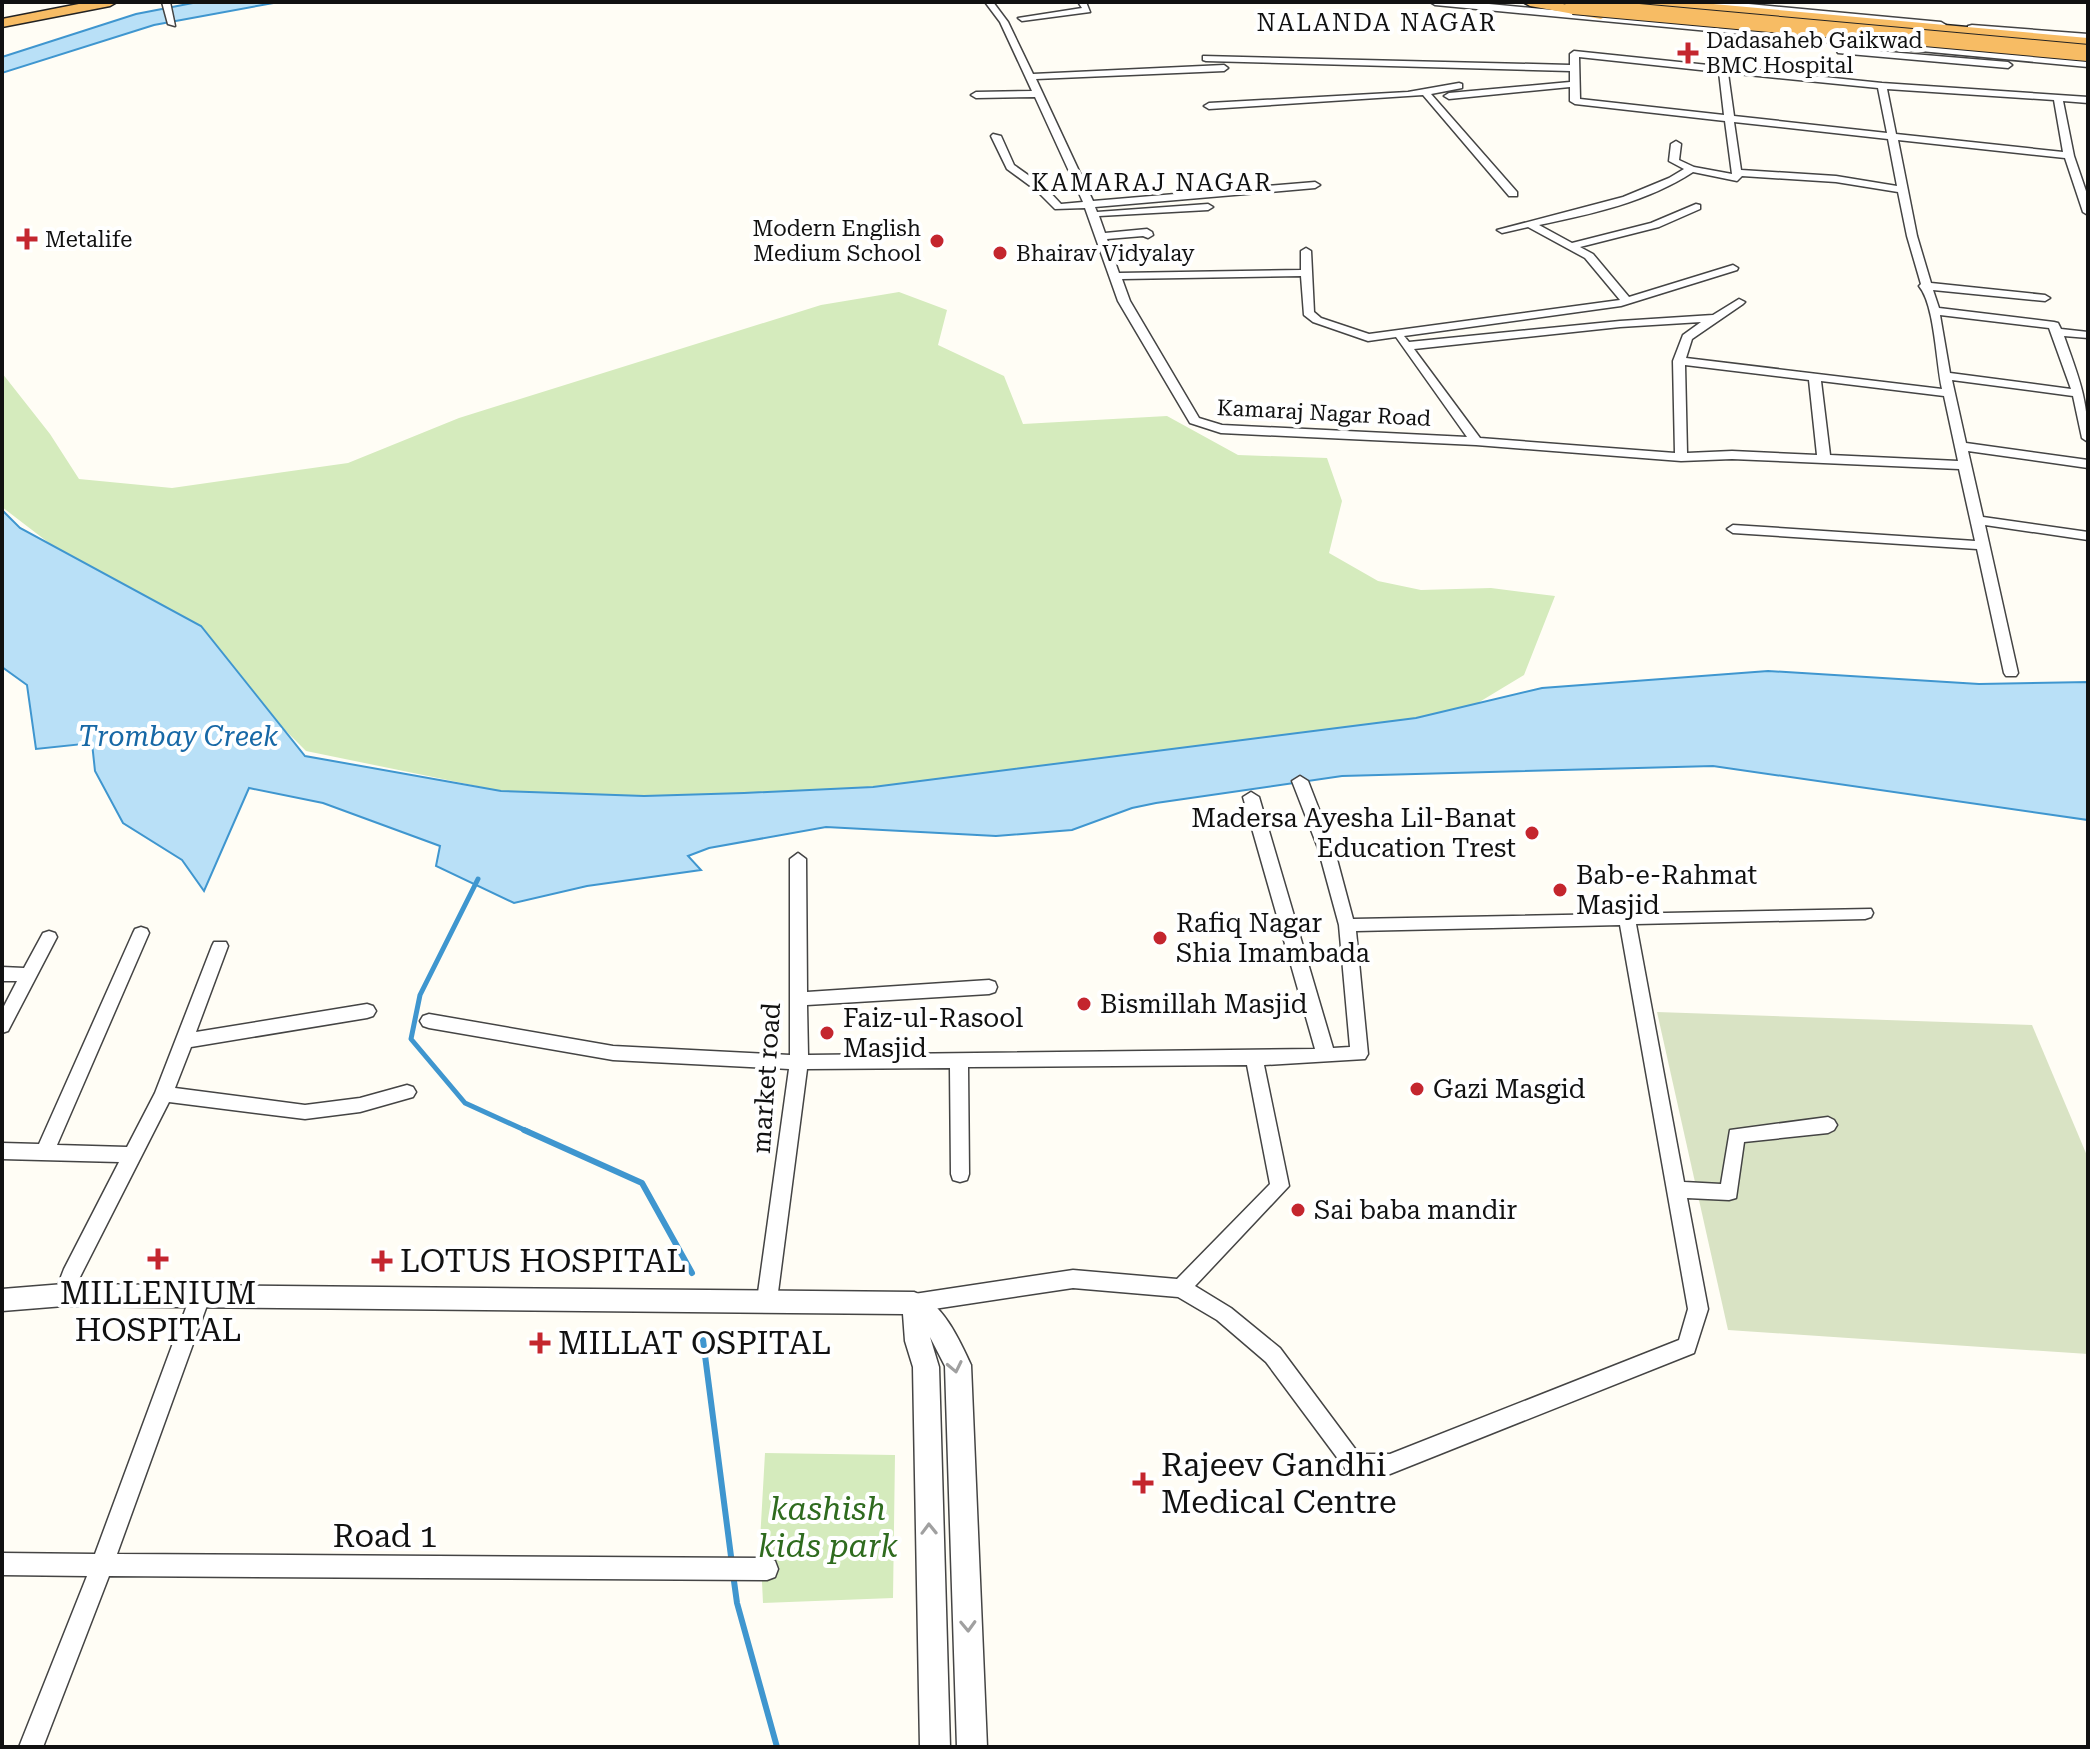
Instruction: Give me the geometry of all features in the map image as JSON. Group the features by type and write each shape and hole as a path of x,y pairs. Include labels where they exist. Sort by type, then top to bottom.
{"highway":[{"path":"2,13 60,2"},
{"path":"2,23 110,2"},
{"path":"1528,2 1584,13 2011,71 2088,62"},
{"path":"1528,2 2088,53"},
{"path":"1605,2 2088,42"},
{"path":"1645,2 2088,42"}],"street":[{"name":"Kamaraj Nagar Road","path":"989,2 1004,22 1031,77 1118,276 1124,301 1194,420 1202,425 1221,429 1476,441 1681,457 1734,455 1964,465"},
{"path":"1022,18 1087,10 1082,2"},
{"path":"1435,2 2011,71 2058,98 2088,100"},
{"path":"1694,2 1995,32 2011,71"},
{"path":"166,3 172,23"},
{"path":"1841,51 2011,71"},
{"path":"2011,71 1882,86 1574,54 1575,101 2069,156"},
{"path":"1206,58 1574,68"},
{"path":"1329,67 1519,73 1525,72 1526,67"},
{"path":"1031,77 1224,68"},
{"path":"1676,144 1674,161 1691,169 1737,178 1723,69"},
{"path":"1209,106 1574,84"},
{"path":"1428,95 1459,86"},
{"path":"1882,86 1924,286 1934,311 1948,393 2011,673"},
{"path":"976,95 1038,94"},
{"path":"1428,95 1513,194"},
{"path":"2058,98 2069,156 2088,212"},
{"path":"996,136 1010,167 1041,189 1055,205 1090,209 1208,207"},
{"path":"1502,230 1652,189 1678,179 1691,169"},
{"path":"1737,173 1836,179 1904,190"},
{"path":"1090,209 1315,185"},
{"path":"1571,246 1655,225 1696,207"},
{"path":"1529,224 1594,260 1627,301"},
{"path":"1099,237 1147,232 1148,235"},
{"path":"1306,251 1307,309 1311,317 1363,338 1627,301 1733,268"},
{"path":"1118,276 1306,273"},
{"path":"1924,286 2045,298"},
{"path":"1681,457 1679,361 1687,337 1739,302"},
{"path":"1934,311 2054,325 2082,399 2087,430"},
{"path":"1406,346 1620,324 1716,318"},
{"path":"2056,332 2088,335"},
{"path":"1398,334 1476,441"},
{"path":"1679,361 1948,393"},
{"path":"1945,376 2082,399"},
{"path":"1815,377 1824,459"},
{"path":"1960,446 2088,464"},
{"path":"1977,520 2088,536"},
{"path":"1733,529 1982,545"},
{"path":"429,1021 613,1053 799,1062 1254,1058 1359,1054 1347,925 1326,848 1300,781"},
{"path":"1251,797 1326,1055"},
{"name":"market road","path":"767,1300 799,1062 798,859"},
{"path":"1347,925 1865,913"},
{"path":"2,1300 64,1295 914,1303 1073,1279 1181,1288 1224,1314 1273,1355 1354,1464 1390,1464 1687,1346 1698,1309 1627,919"},
{"path":"44,1153 141,933"},
{"path":"2,1026 49,937"},
{"path":"64,1295 164,1094 220,946"},
{"path":"2,974 27,975"},
{"path":"798,999 989,987"},
{"path":"184,1041 367,1011"},
{"path":"1181,1288 1280,1186 1254,1058"},
{"path":"959,1060 960,1174"},
{"path":"164,1094 305,1112 360,1105 407,1092"},
{"path":"1676,1190 1729,1192 1736,1135 1828,1125"},
{"path":"2,1151 132,1155"},
{"path":"31,1747 200,1297"},
{"path":"914,1303 918,1341 926,1367 935,1747"},
{"path":"914,1303 941,1331 958,1365 972,1747"},
{"name":"Road 1","path":"2,1564 767,1569"}],"green space":[{"path":"899,292 947,310 938,345 1004,376 1023,424 1167,416 1238,455 1327,458 1342,501 1329,553 1378,581 1421,590 1491,588 1555,596 1524,675 1476,704 1416,718 873,787 662,797 501,791 306,751 186,631 66,556 2,507 2,373 50,434 79,479 172,488 348,463 459,418 821,305"},
{"path":"1657,1012 2032,1025 2088,1158 2088,1354 1728,1330"},
{"name":"kashish kids park","path":"765,1453 895,1455 893,1598 763,1603 760,1541"}],"water":[{"path":"198,2 279,2 154,25 2,73 2,57 136,14"},
{"name":"Trombay Creek","path":"2,510 20,528 201,626 305,756 501,791 644,796 873,787 1416,718 1542,688 1768,671 1979,684 2088,682 2088,820 1713,766 1342,776 1156,803 1132,808 1072,830 996,836 826,827 709,848 688,856 701,870 587,886 514,903 436,866 440,846 323,803 249,788 204,891 182,860 123,823 95,771 92,743 36,749 27,685 2,667"}],"waterway":[{"path":"478,879 420,995 411,1039 465,1103 529,1132"},
{"path":"524,1130 642,1183 692,1273"},
{"path":"703,1340 732,1564"},
{"path":"733,1574 737,1603 777,1747"}],"place":[{"name":"Dadasaheb Gaikwad BMC Hospital","path":"1688,53"},
{"name":"Metalife","path":"27,239"},
{"name":"Modern English Medium School","path":"937,241"},
{"name":"Bhairav Vidyalay","path":"1000,253"},
{"name":"Madersa Ayesha Lil-Banat Education Trest","path":"1532,833"},
{"name":"Bab-e-Rahmat Masjid","path":"1560,890"},
{"name":"Rafiq Nagar Shia Imambada","path":"1160,938"},
{"name":"Bismillah Masjid","path":"1084,1004"},
{"name":"Faiz-ul-Rasool Masjid","path":"827,1033"},
{"name":"Gazi Masgid","path":"1417,1089"},
{"name":"Sai baba mandir","path":"1298,1210"},
{"name":"MILLENIUM HOSPITAL","path":"158,1259"},
{"name":"LOTUS HOSPITAL","path":"382,1261"},
{"name":"MILLAT OSPITAL","path":"540,1343"},
{"name":"Rajeev Gandhi Medical Centre","path":"1143,1483"}],"district":[{"name":"NALANDA NAGAR","path":"1377,23"},
{"name":"KAMARAJ NAGAR","path":"1152,183"}]}
